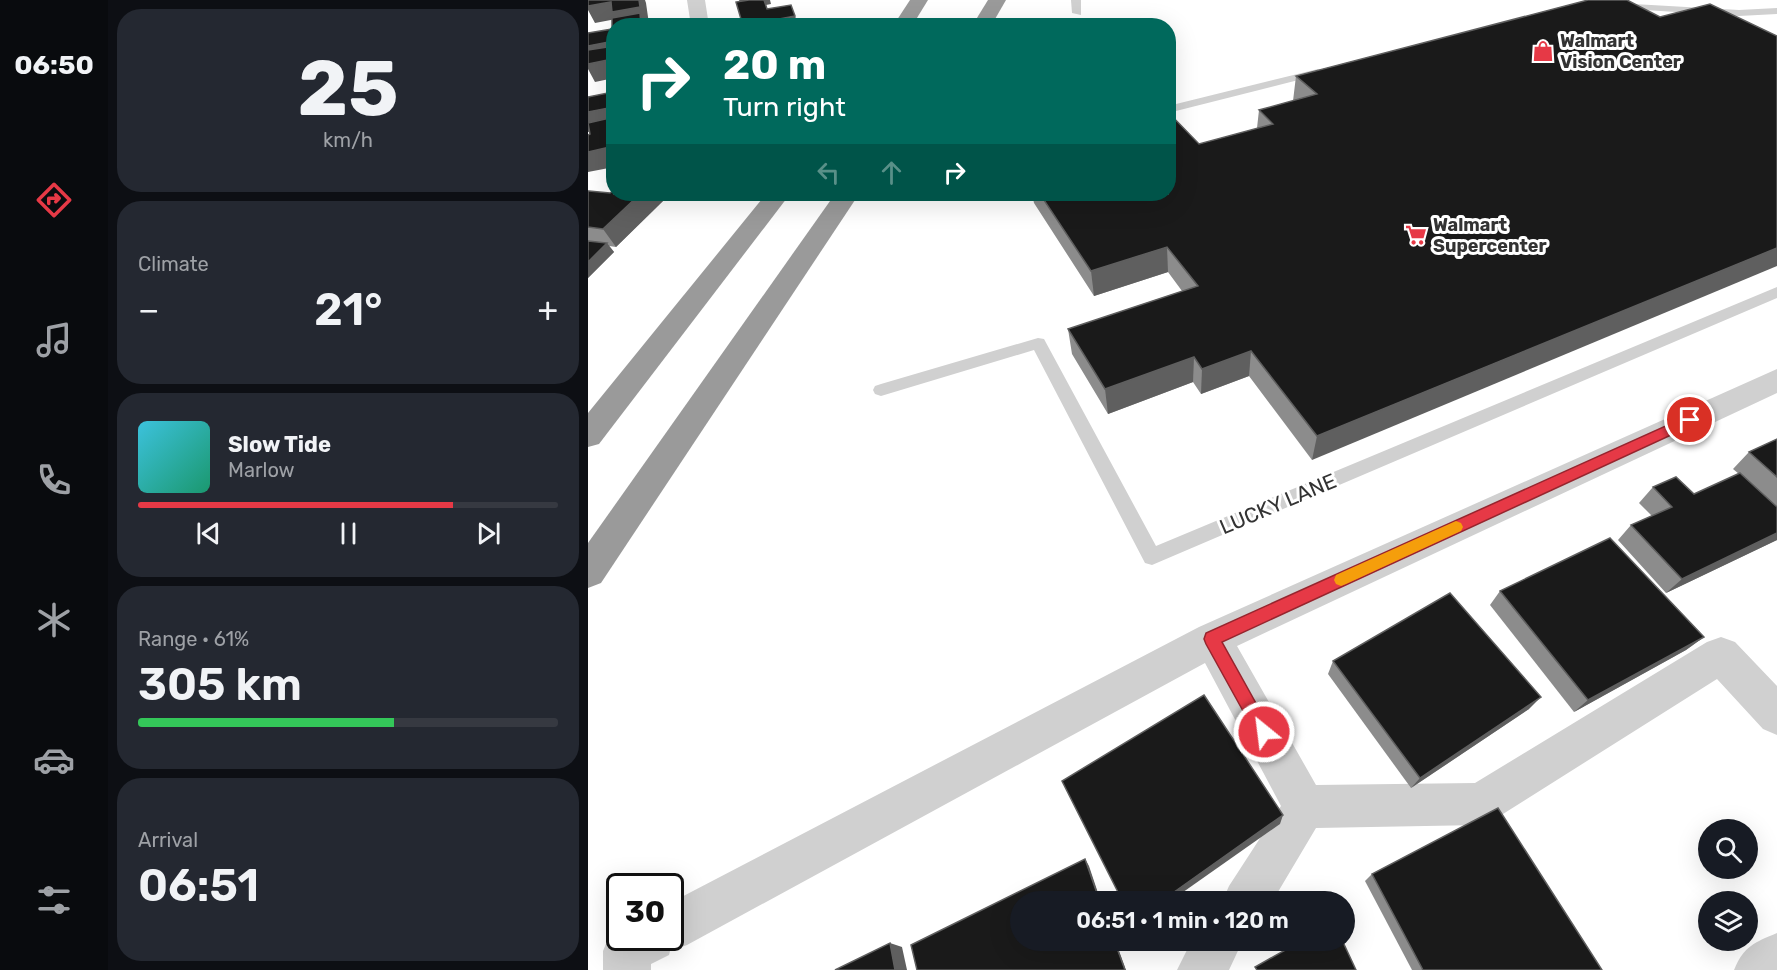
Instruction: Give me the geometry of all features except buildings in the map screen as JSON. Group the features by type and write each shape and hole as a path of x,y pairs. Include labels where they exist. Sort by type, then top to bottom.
{"highway":[{"path":"908,18 920,0"},
{"path":"986,18 997,0"},
{"path":"588,435 772,201"},
{"path":"588,572 842,201"},
{"path":"801,264 850,223 866,201"}],"street":[{"path":"696,0 699,18"},
{"path":"684,921 1212,639 1777,380"},
{"path":"1212,639 1305,807"},
{"path":"1305,807 1491,819 1721,655 1777,715"},
{"path":"1252,891 1305,807"},
{"path":"627,951 627,970"},
{"path":"1201,970 1213,951"},
{"path":"1758,970 1777,957"}],"lane":[{"path":"1076,0 1077,13"},
{"path":"1602,5 1739,13 1777,10"},
{"path":"1176,108 1328,70"},
{"name":"LUCKY LANE","path":"881,390 1038,343 1152,557 1777,292"}],"slow traffic":[{"path":"1341,580 1456,527"}],"place":[{"name":"Walmart Vision Center","path":"1543,51"},
{"name":"Walmart Supercenter","path":"1416,235"}],"route":[{"path":"1264,732 1212,639 1690,420"}]}
